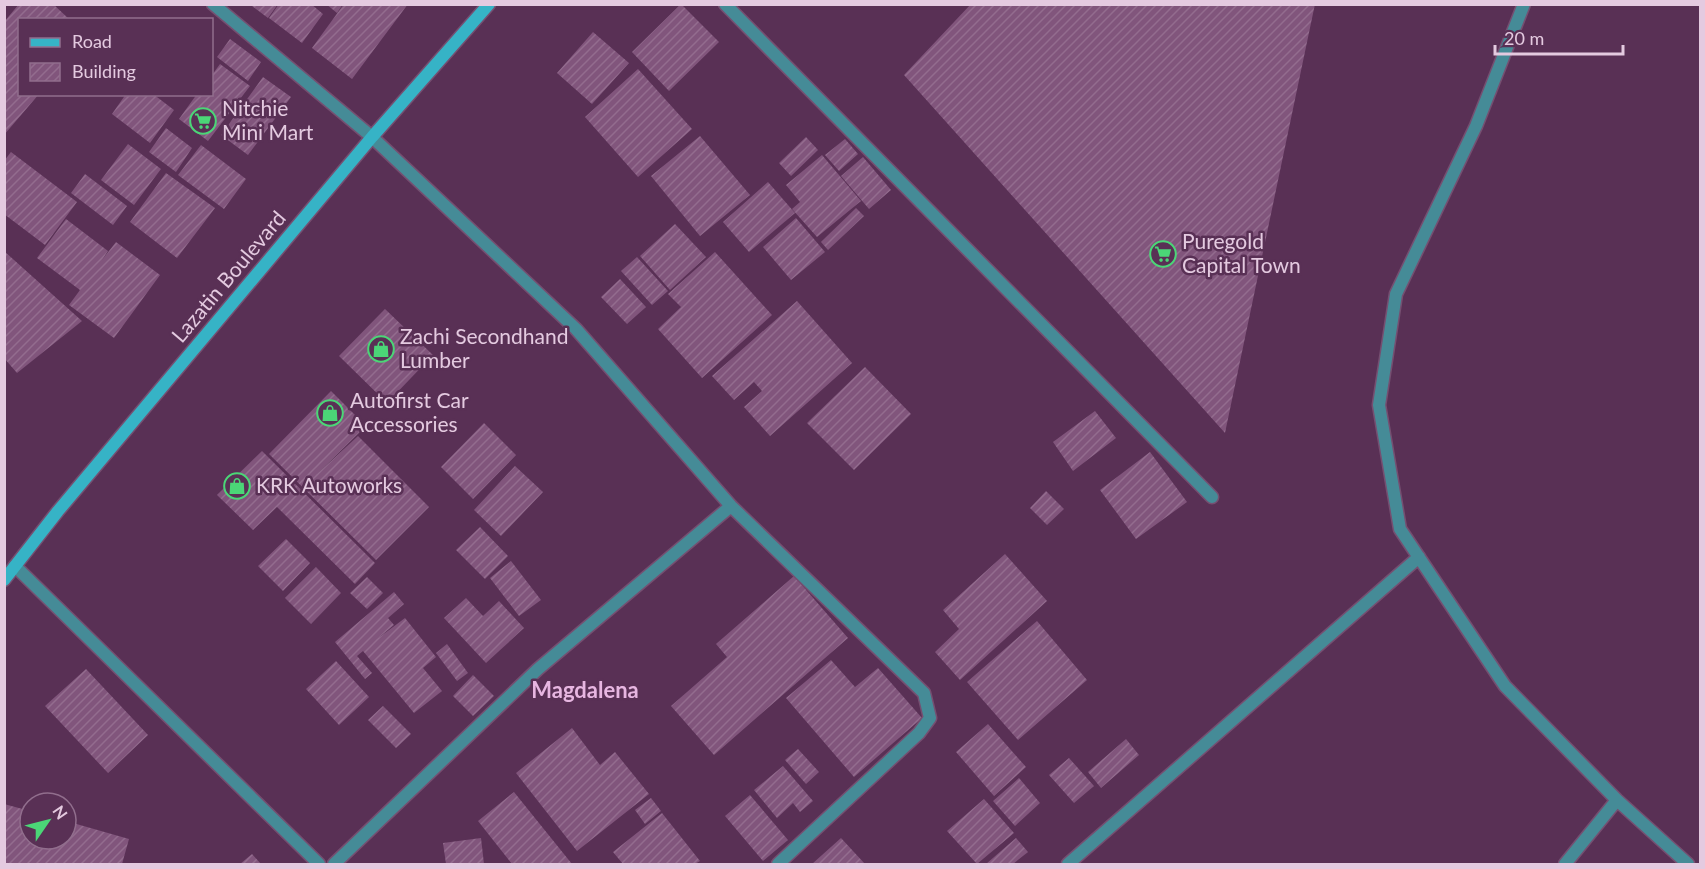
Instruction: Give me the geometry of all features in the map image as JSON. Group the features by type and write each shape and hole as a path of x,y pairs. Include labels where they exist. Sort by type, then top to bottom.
{"main road":[{"name":"Lazatin Boulevard","path":"4,580 66,502 372,137 489,4"}],"street":[{"path":"213,4 372,137 576,329 731,506 924,693 930,718 919,733 778,864"},
{"path":"725,4 1212,497"},
{"path":"1524,4 1476,126 1396,294 1379,405 1400,529 1505,686 1617,801 1688,864"},
{"path":"334,864 538,669 731,506"},
{"path":"1068,864 1419,557"},
{"path":"15,566 319,864"},
{"path":"1565,864 1617,801"}],"building":[{"path":"19,4 53,4 68,18 18,18 18,96 37,96 4,135 4,22"},
{"path":"253,4 278,4 268,18 252,6"},
{"path":"279,4 311,4 323,14 302,43 269,18"},
{"path":"326,4 343,4 337,13"},
{"path":"344,4 408,4 352,79 312,48"},
{"path":"681,4 719,42 669,91 632,52"},
{"name":"Puregold Capital Town","path":"971,4 1315,4 1225,433 904,75"},
{"path":"593,32 629,63 592,104 557,73"},
{"path":"230,39 261,62 248,81 217,57"},
{"path":"220,64 250,86 208,141 179,119 196,96 213,96 213,74"},
{"path":"638,69 692,129 638,177 585,117"},
{"path":"263,77 291,97 248,155 221,135"},
{"path":"125,96 156,96 174,110 150,143 112,114"},
{"path":"166,128 192,148 176,172 149,152"},
{"path":"700,136 750,195 700,236 651,176"},
{"path":"806,137 818,150 791,176 779,163"},
{"path":"845,139 858,154 839,171 825,155"},
{"path":"128,144 161,169 134,205 101,180"},
{"path":"201,145 246,179 224,209 178,175"},
{"path":"11,152 77,202 45,245 4,214 4,161"},
{"path":"822,155 861,201 817,237 792,209 800,202 786,185"},
{"path":"863,157 891,190 869,209 841,176"},
{"path":"166,173 215,208 177,258 130,222"},
{"path":"85,174 127,206 113,225 71,193"},
{"path":"768,182 795,213 749,252 723,222"},
{"path":"856,208 864,216 828,250 821,242"},
{"path":"796,218 825,252 791,280 763,247"},
{"path":"66,219 108,251 102,260 116,242 160,275 114,338 69,305 80,290 37,258"},
{"path":"675,224 706,257 670,290 640,256"},
{"path":"4,251 82,321 17,373 4,358"},
{"path":"715,252 772,315 702,378 658,329 681,307 668,294"},
{"path":"637,257 668,291 652,305 621,271"},
{"path":"620,279 646,307 627,324 601,297"},
{"path":"797,301 852,363 770,436 744,407 762,391 754,382 734,400 712,376"},
{"path":"385,309 433,355 387,403 339,356"},
{"path":"865,367 911,414 854,470 807,423"},
{"path":"331,391 366,426 316,475 358,436 429,507 376,560 269,454"},
{"path":"1095,411 1116,438 1073,471 1053,442"},
{"path":"484,423 516,455 473,499 441,467"},
{"path":"262,451 375,563 355,584 277,507 253,530 217,495"},
{"path":"1150,452 1187,502 1136,539 1100,490"},
{"path":"515,466 543,492 501,536 474,510"},
{"path":"1046,491 1064,509 1047,525 1030,508"},
{"path":"480,527 508,556 485,579 456,550"},
{"path":"286,539 310,563 283,591 258,566"},
{"path":"1005,554 1047,601 960,680 935,652 959,629 943,610"},
{"path":"511,561 541,600 519,616 490,578"},
{"path":"316,567 341,593 311,624 285,598"},
{"path":"794,576 848,638 714,755 671,706 727,657 716,644"},
{"path":"367,577 383,593 367,609 350,593"},
{"path":"394,592 404,604 388,618 394,625 377,639 405,618 436,657 423,668 442,691 414,713 363,651 357,656 372,673 365,679 335,642"},
{"path":"466,598 483,616 499,601 524,628 486,663 444,618"},
{"path":"1037,621 1087,680 1018,740 967,682"},
{"path":"447,644 468,673 457,681 436,653"},
{"path":"831,660 855,687 878,668 922,718 854,777 786,698"},
{"path":"336,661 369,697 339,725 306,689"},
{"path":"86,669 148,735 108,773 45,706"},
{"path":"473,675 494,696 473,716 453,696"},
{"path":"383,706 411,734 396,748 368,720"},
{"path":"988,724 1026,767 994,796 956,752"},
{"path":"572,728 600,765 615,752 649,794 577,851 516,773"},
{"path":"1126,739 1139,755 1101,788 1088,772"},
{"path":"798,749 819,772 806,784 785,760"},
{"path":"1069,758 1094,786 1074,803 1049,775"},
{"path":"783,766 813,801 800,812 793,803 777,818 754,790"},
{"path":"1019,778 1040,803 1015,826 993,801"},
{"path":"514,792 572,864 512,864 478,821"},
{"path":"750,795 788,840 763,861 725,816"},
{"path":"651,798 661,811 645,824 635,810"},
{"path":"984,799 1014,833 977,864 947,831"},
{"path":"4,804 18,808 18,851 78,851 78,824 129,839 122,864 4,864"},
{"path":"662,813 700,861 695,864 623,864 613,852"},
{"path":"481,838 484,864 446,864 443,843"},
{"path":"841,838 865,864 812,864"},
{"path":"1016,838 1028,852 1013,864 986,864"},
{"path":"252,854 261,864 240,864"}],"place":[{"name":"Nitchie Mini Mart","path":"203,121"},
{"name":"Puregold Capital Town","path":"1163,254"},
{"name":"Zachi Secondhand Lumber","path":"381,349"},
{"name":"Autofirst Car Accessories","path":"330,413"},
{"name":"KRK Autoworks","path":"237,486"}],"district":[{"name":"Magdalena","path":"585,690"}]}
